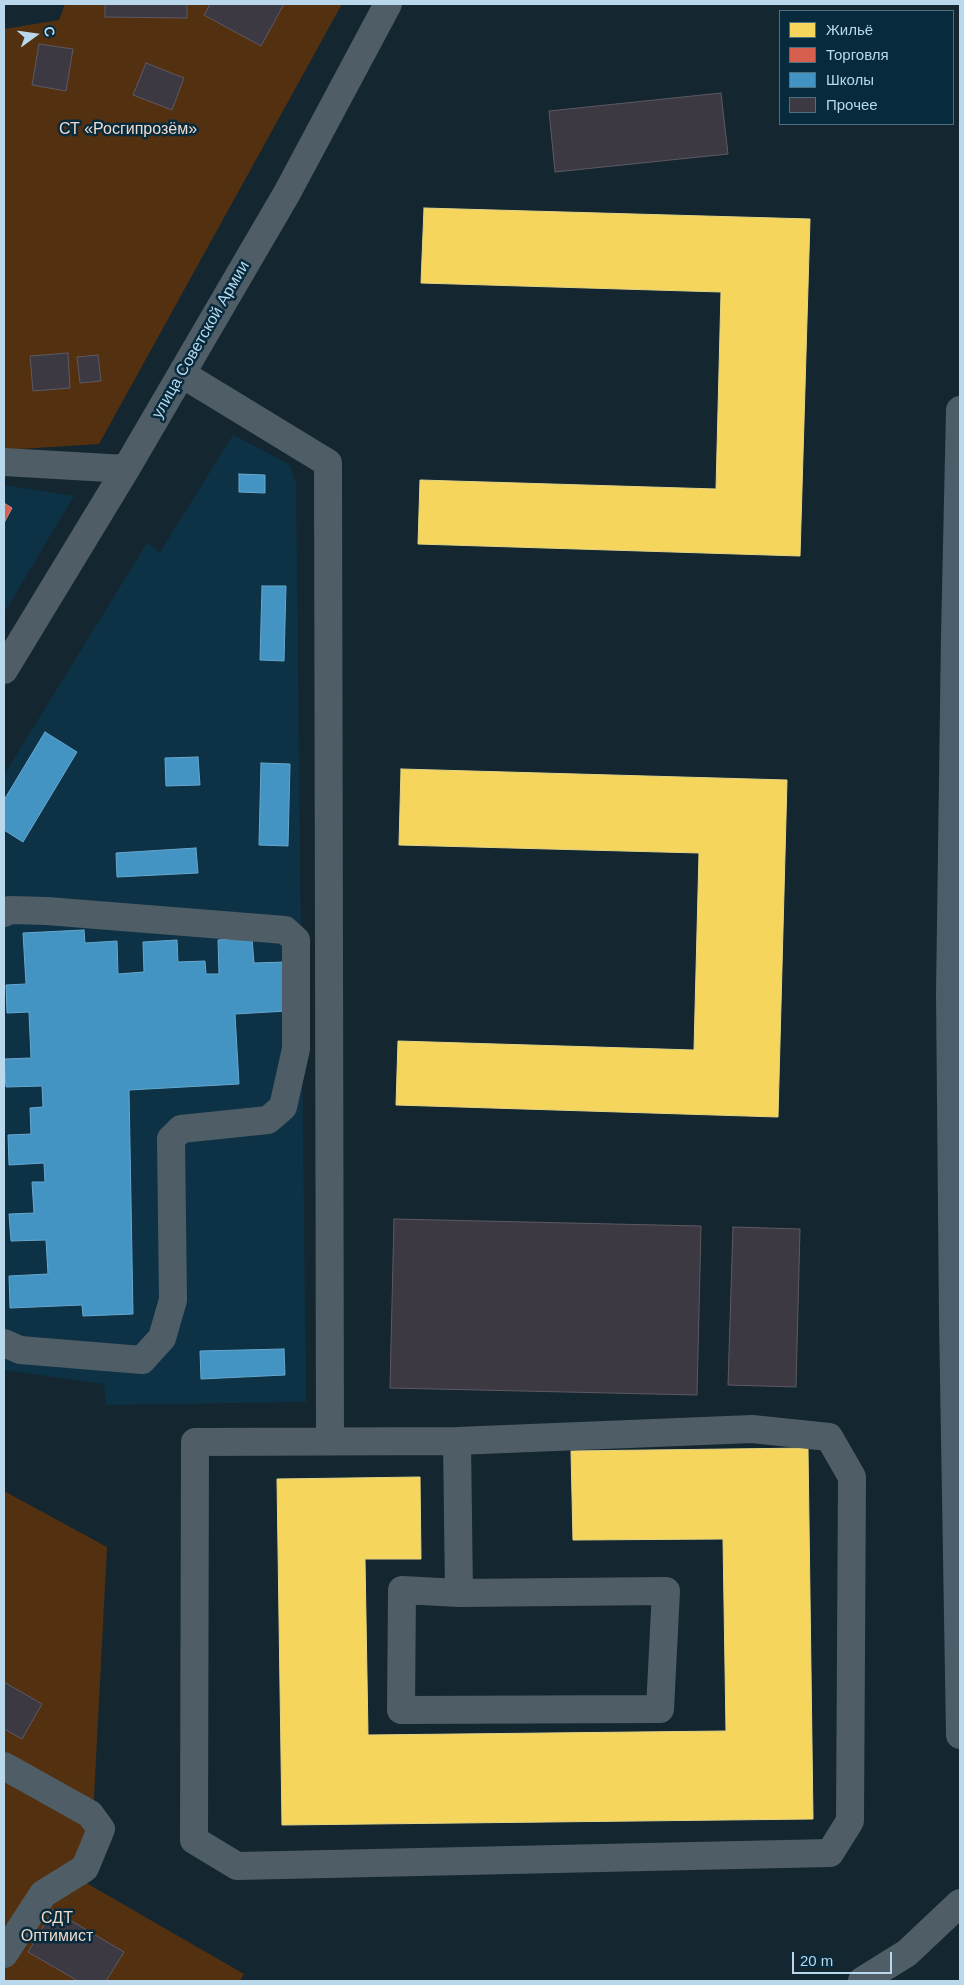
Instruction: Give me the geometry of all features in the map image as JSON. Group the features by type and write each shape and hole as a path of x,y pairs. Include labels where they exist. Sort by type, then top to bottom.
{"main road":[{"path":"960,410 950,993 953,1340 960,1735"}],"street":[{"name":"улица Советской Армии","path":"4,670 126,470 287,192 388,4"},
{"path":"182,374 328,462 330,1441"},
{"path":"4,462 126,470"},
{"path":"4,913 10,910 47,911 285,930 296,940 296,1049 283,1107 268,1120 181,1129 171,1139 173,1300 162,1338 142,1360 20,1350 4,1343"},
{"path":"752,1429 829,1437 852,1476 850,1821 830,1853 237,1866 194,1840 195,1442 457,1441 752,1429"},
{"path":"457,1441 458,1593"},
{"path":"402,1590 458,1593 666,1591 660,1709 401,1710 402,1590"},
{"path":"4,1766 90,1814 101,1829 85,1868 43,1894 4,1954"},
{"path":"862,1981 907,1954 960,1903"}],"shaded area":[{"path":"233,435 289,464 296,483 306,1402 106,1405 104,1384 4,1370 4,775 147,543 160,552"},
{"path":"4,485 74,496 4,613"}],"green space":[{"name":"СТ «Росгипрозём»","path":"65,4 342,4 99,444 4,450 4,29 59,20"},
{"name":"СДТ Оптимист","path":"4,1491 107,1547 88,1884 244,1974 240,1981 4,1981"}],"building: Жильё":[{"path":"424,208 810,219 800,556 418,544 420,480 716,489 721,292 421,283"},
{"path":"401,769 787,780 778,1117 396,1105 398,1041 694,1050 699,853 399,845"},
{"path":"808,1448 813,1819 282,1825 277,1479 420,1477 421,1559 365,1559 368,1735 726,1731 723,1539 573,1540 571,1451"}],"building: Торговля":[{"path":"4,503 12,508 4,523"}],"building: Школы":[{"path":"239,474 265,475 265,493 239,492"},
{"path":"262,586 286,586 284,661 260,660"},
{"path":"45,732 77,752 23,842 4,830 4,800"},
{"path":"198,757 200,785 166,786 165,758"},
{"path":"261,763 290,764 288,846 259,845"},
{"path":"196,848 198,873 117,877 116,853"},
{"path":"84,930 85,943 117,941 118,974 144,972 143,942 177,940 178,962 205,961 206,974 219,974 218,940 252,938 254,963 285,962 287,1011 235,1014 239,1084 129,1090 133,1314 83,1316 82,1305 10,1308 9,1276 48,1274 46,1240 11,1241 9,1214 34,1213 32,1182 45,1182 44,1163 9,1165 8,1135 31,1134 30,1108 43,1107 42,1086 6,1087 4,1059 31,1058 29,1012 7,1013 6,985 26,984 23,933"},
{"path":"284,1349 285,1375 201,1379 200,1351"}],"building: Прочее":[{"path":"105,4 187,4 187,18 105,17"},
{"path":"210,4 284,4 261,46 204,15"},
{"path":"39,44 73,49 66,91 32,85"},
{"path":"146,63 184,78 172,110 133,95"},
{"path":"721,93 728,154 555,172 549,111"},
{"path":"68,353 70,388 33,391 30,356"},
{"path":"98,355 101,381 80,383 77,357"},
{"path":"394,1219 701,1226 697,1395 390,1388"},
{"path":"733,1227 800,1229 796,1387 728,1385"},
{"path":"4,1682 42,1704 22,1739 4,1729"},
{"path":"53,1910 124,1952 106,1981 78,1981 28,1952"}]}
